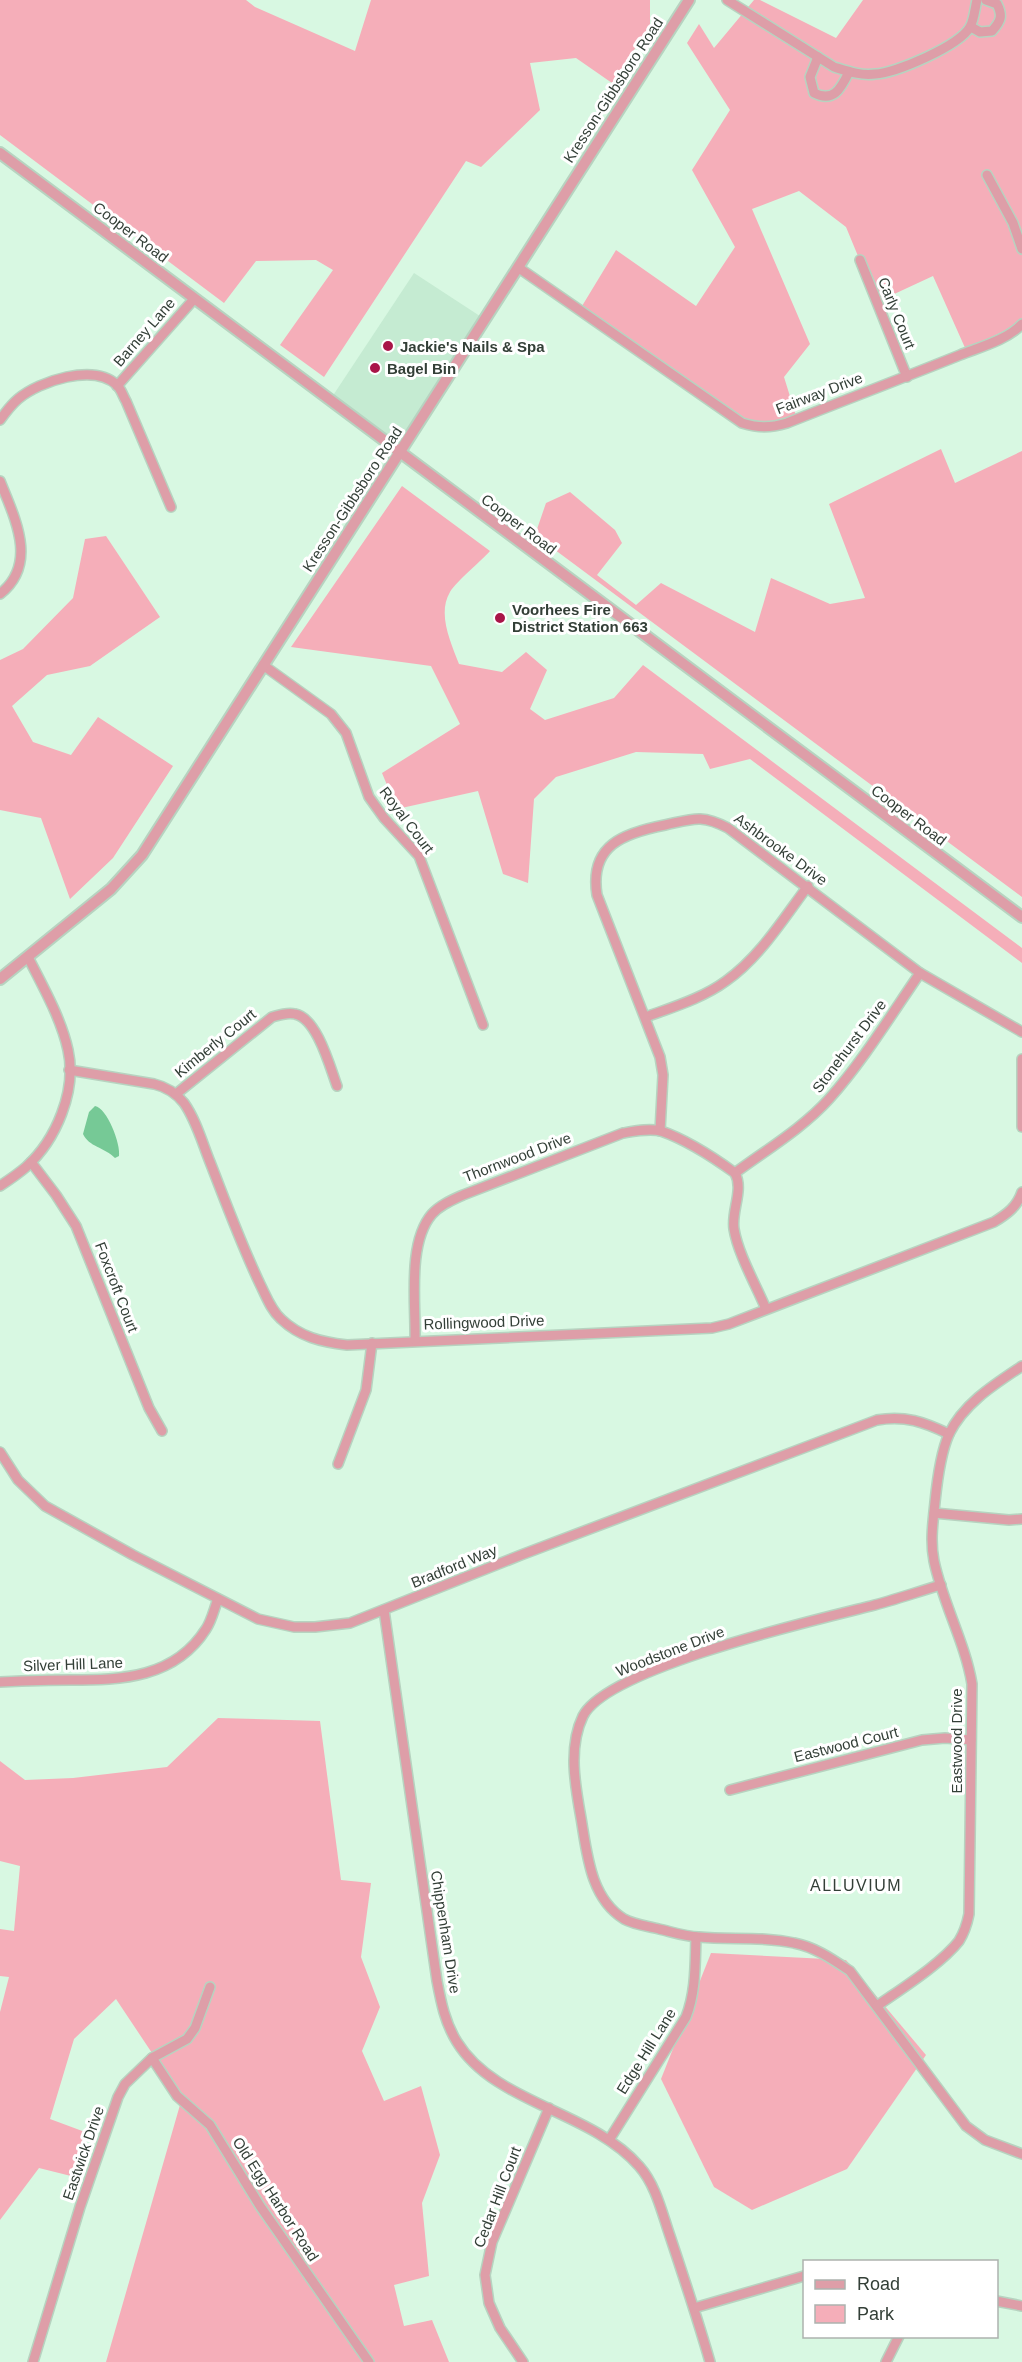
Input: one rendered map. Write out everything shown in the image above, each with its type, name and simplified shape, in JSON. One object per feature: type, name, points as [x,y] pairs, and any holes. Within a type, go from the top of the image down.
[{"type":"street","name":"Kresson-Gibbsboro Road","points":[[0,980],[111,889],[142,855],[689,0]]},
{"type":"street","points":[[727,0],[834,67],[849,72],[875,74],[903,68],[942,50],[971,27],[977,0]]},
{"type":"street","points":[[971,27],[980,32],[992,31],[1000,22],[1001,14],[997,4],[986,0]]},
{"type":"street","points":[[818,57],[810,77],[814,93],[822,97],[839,92],[849,72]]},
{"type":"street","name":"Cooper Road","points":[[0,153],[1022,917]]},
{"type":"street","points":[[987,175],[1008,213],[1022,249]]},
{"type":"street","name":"Carly Court","points":[[860,260],[907,377]]},
{"type":"street","name":"Fairway Drive","points":[[519,268],[742,423],[758,428],[787,423],[907,377],[999,339],[1022,324]]},
{"type":"street","name":"Barney Lane","points":[[117,386],[194,298]]},
{"type":"street","points":[[0,420],[19,398],[42,384],[84,374],[103,376],[117,386],[126,401],[171,507]]},
{"type":"street","points":[[0,481],[19,529],[22,544],[22,556],[14,578],[0,594]]},
{"type":"street","name":"Royal Court","points":[[263,665],[331,714],[346,733],[369,797],[384,819],[419,856],[483,1025]]},
{"type":"street","name":"Ashbrooke Drive","points":[[660,1131],[663,1075],[660,1057],[597,895],[595,872],[599,861],[616,841],[636,830],[702,818],[728,828],[808,886],[920,973],[1022,1032]]},
{"type":"street","points":[[646,1017],[710,991],[738,972],[758,951],[808,886]]},
{"type":"street","points":[[0,1186],[31,1162],[51,1136],[62,1114],[69,1070],[68,1051],[58,1020],[28,957]]},
{"type":"street","name":"Stonehurst Drive","points":[[735,1173],[802,1124],[828,1101],[852,1071],[920,973]]},
{"type":"street","name":"Kimberly Court","points":[[176,1094],[272,1017],[284,1013],[303,1017],[310,1025],[317,1035],[337,1086]]},
{"type":"street","points":[[1022,1059],[1022,1127]]},
{"type":"street","points":[[69,1070],[154,1084],[167,1087],[176,1094]]},
{"type":"street","name":"Rollingwood Drive","points":[[176,1094],[192,1116],[249,1261],[278,1317],[304,1336],[322,1342],[347,1345],[415,1340],[712,1328],[994,1222],[1016,1205],[1022,1192]]},
{"type":"street","name":"Thornwood Drive","points":[[415,1340],[417,1245],[425,1222],[433,1213],[463,1195],[623,1133],[641,1130],[660,1131],[709,1154],[735,1173]]},
{"type":"street","name":"Foxcroft Court","points":[[31,1162],[76,1226],[149,1408],[162,1431]]},
{"type":"street","points":[[735,1173],[738,1188],[734,1227],[766,1309]]},
{"type":"street","points":[[338,1464],[366,1390],[372,1343]]},
{"type":"street","name":"Eastwood Drive","points":[[877,2006],[958,1942],[965,1930],[969,1914],[973,1697],[969,1667],[934,1560],[932,1527],[940,1472],[949,1434],[969,1406],[1022,1366]]},
{"type":"street","name":"Bradford Way","points":[[0,1452],[18,1480],[45,1506],[133,1555],[258,1619],[294,1627],[315,1628],[350,1623],[521,1555],[877,1420],[907,1418],[923,1422],[949,1434]]},
{"type":"street","points":[[934,1513],[1009,1521],[1022,1519]]},
{"type":"street","name":"Woodstone Drive","points":[[941,1585],[711,1649],[612,1689],[591,1705],[584,1715],[575,1741],[577,1796],[589,1868],[606,1901],[625,1919],[696,1937],[779,1940],[810,1947],[850,1971],[966,2126],[985,2140],[1022,2154]]},
{"type":"street","name":"Silver Hill Lane","points":[[0,1682],[115,1680],[152,1673],[184,1654],[196,1643],[208,1626],[218,1599]]},
{"type":"street","name":"Chippenham Drive","points":[[384,1610],[442,2009],[456,2040],[477,2066],[499,2083],[609,2139],[647,2176],[656,2194],[710,2362]]},
{"type":"street","name":"Eastwood Court","points":[[730,1790],[922,1740],[945,1738],[971,1740]]},
{"type":"street","name":"Edge Hill Lane","points":[[609,2139],[688,2012],[695,1978],[696,1937]]},
{"type":"street","name":"Eastwick Drive","points":[[33,2362],[77,2218],[118,2097],[133,2074],[152,2058],[187,2039],[195,2028],[210,1987]]},
{"type":"street","name":"Old Egg Harbor Road","points":[[152,2058],[177,2096],[210,2125],[260,2206],[369,2362]]},
{"type":"street","name":"Cedar Hill Court","points":[[523,2362],[500,2328],[489,2303],[485,2275],[492,2242],[549,2108]]},
{"type":"street","points":[[694,2308],[803,2276]]},
{"type":"street","points":[[998,2301],[1022,2306]]},
{"type":"street","points":[[885,2362],[898,2338]]},
{"type":"shaded area","points":[[414,273],[486,320],[400,453],[330,400]]},
{"type":"shaded area","points":[[95,1106],[104,1113],[115,1135],[119,1156],[115,1158],[89,1142],[83,1134],[89,1112]]},
{"type":"green space","points":[[0,0],[246,0],[255,7],[355,51],[371,0],[650,0],[650,26],[612,83],[576,58],[530,63],[540,110],[481,167],[466,161],[324,377],[280,345],[333,270],[316,260],[256,261],[224,303],[0,135]]},
{"type":"green space","points":[[754,0],[760,0],[836,38],[863,0],[1022,0],[1022,322],[966,350],[933,276],[877,302],[846,227],[799,191],[752,209],[810,344],[784,377],[797,419],[741,423],[579,311],[616,250],[696,306],[735,247],[692,170],[730,110],[687,43],[699,24],[714,48]]},
{"type":"green space","points":[[941,449],[955,483],[1022,451],[1022,897],[535,535],[546,503],[570,492],[615,530],[622,543],[597,575],[636,605],[661,583],[755,632],[771,578],[830,604],[865,598],[829,504]]},
{"type":"green space","points":[[402,486],[490,551],[453,588],[446,601],[445,619],[459,664],[502,672],[526,652],[547,670],[530,709],[545,720],[614,698],[643,665],[1022,948],[1022,963],[750,759],[710,769],[703,754],[636,752],[556,777],[534,799],[528,883],[503,874],[478,791],[397,809],[382,773],[460,724],[431,666],[291,647]]},
{"type":"green space","points":[[106,536],[160,617],[90,666],[47,675],[12,706],[33,742],[71,755],[98,717],[173,766],[113,858],[70,899],[41,818],[0,810],[0,660],[23,649],[73,598],[85,539]]},
{"type":"green space","points":[[218,1718],[320,1721],[341,1880],[371,1883],[361,1957],[380,2007],[362,2051],[384,2101],[421,2086],[440,2155],[422,2203],[429,2276],[394,2285],[404,2326],[432,2320],[449,2362],[106,2362],[182,2098],[116,1999],[74,2039],[50,2119],[85,2132],[71,2176],[39,2168],[0,2220],[0,2012],[9,1977],[0,1976],[0,1929],[14,1931],[20,1866],[0,1861],[0,1761],[25,1780],[73,1778],[167,1767]]},
{"type":"green space","points":[[711,1953],[846,1960],[926,2055],[847,2169],[752,2210],[714,2187],[661,2079]]},
{"type":"place","name":"Jackie's Nails & Spa","points":[[388,346]]},
{"type":"place","name":"Bagel Bin","points":[[375,368]]},
{"type":"place","name":"Voorhees Fire District Station 663","points":[[500,618]]},
{"type":"district","name":"ALLUVIUM","points":[[856,1885]]}]
